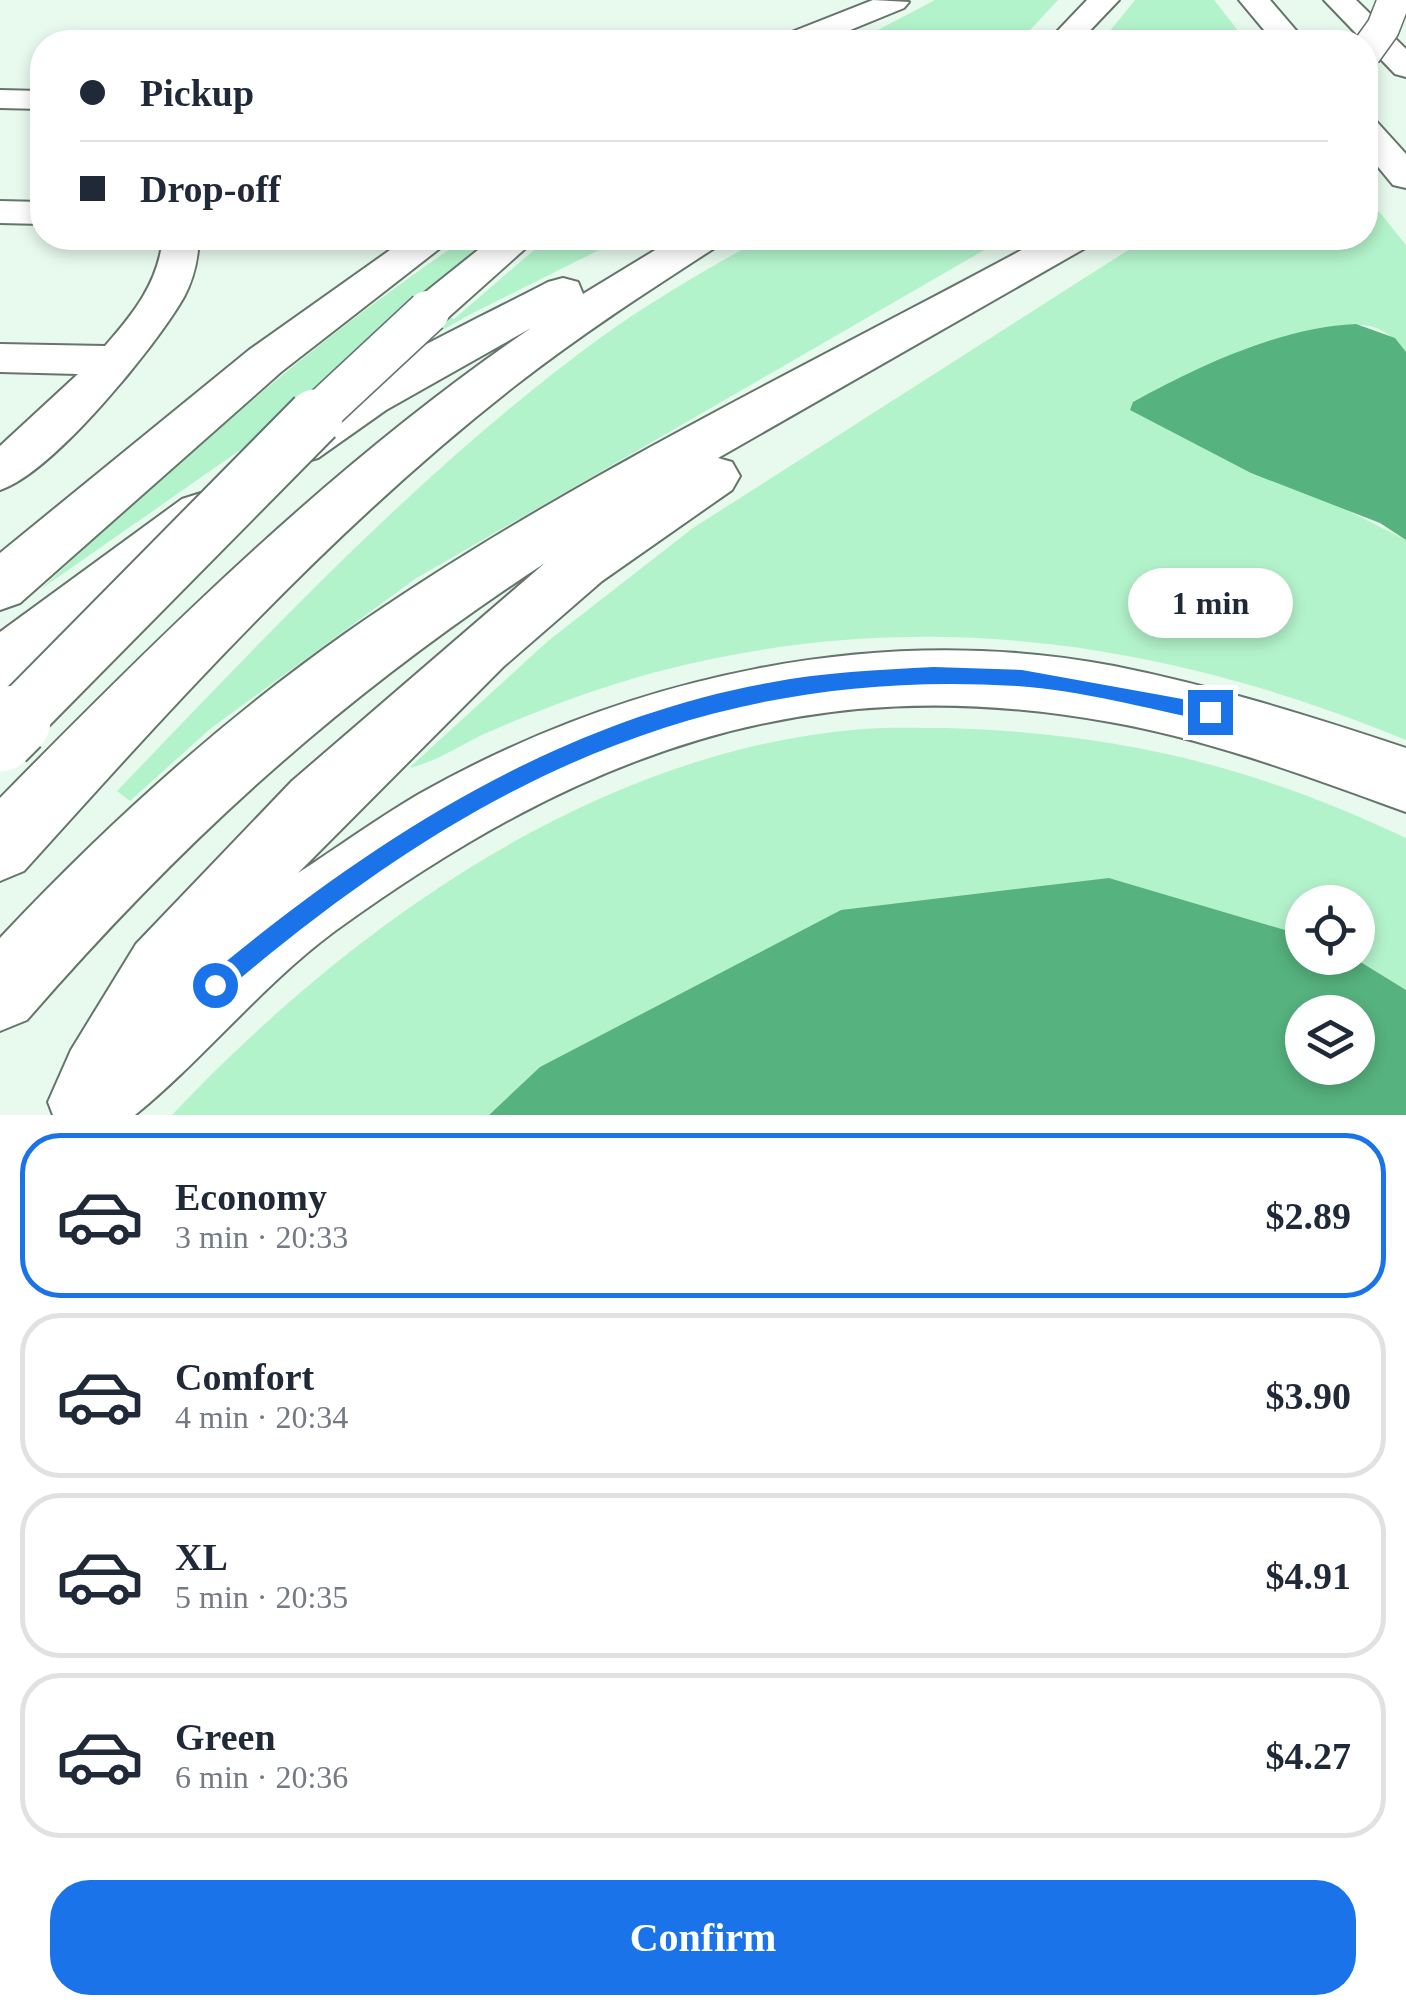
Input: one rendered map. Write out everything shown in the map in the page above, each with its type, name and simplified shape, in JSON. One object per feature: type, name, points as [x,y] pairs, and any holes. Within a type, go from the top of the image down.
[{"type":"highway","points":[[1074,30],[1104,0]]},
{"type":"highway","points":[[1254,0],[1280,30]]},
{"type":"highway","points":[[1311,0],[1341,30]]},
{"type":"highway","points":[[1339,0],[1369,30]]},
{"type":"highway","points":[[1378,36],[1394,0]]},
{"type":"highway","points":[[825,30],[896,1]]},
{"type":"highway","points":[[846,30],[896,1]]},
{"type":"highway","points":[[1378,39],[1406,67]]},
{"type":"highway","points":[[1378,68],[1406,97]]},
{"type":"highway","points":[[1378,144],[1406,177]]},
{"type":"highway","points":[[0,586],[265,360],[416,250]]},
{"type":"highway","points":[[0,736],[316,416],[428,312],[503,250]]},
{"type":"highway","points":[[0,666],[141,555],[368,398],[650,250]]},
{"type":"highway","points":[[0,847],[123,716],[366,482],[472,394],[566,324],[683,250]]},
{"type":"highway","points":[[0,993],[117,870],[215,777],[368,652],[561,526],[832,369],[1051,250]]},
{"type":"highway","points":[[83,1108],[124,1029],[162,970],[314,804],[482,649],[582,565],[851,386],[974,294]]},
{"type":"highway","points":[[83,1108],[140,1063],[215,985],[307,908],[408,839],[508,781],[596,740],[766,691],[845,680],[934,675],[1022,678],[1210,712],[1308,742],[1406,780]]},
{"type":"lane","points":[[0,99],[30,100]]},
{"type":"lane","points":[[0,212],[30,213]]},
{"type":"lane","points":[[0,472],[118,361],[168,288],[183,257],[182,250]]},
{"type":"lane","points":[[0,358],[118,361]]},
{"type":"shaded area","points":[[935,0],[1058,0],[1029,30],[878,30]]},
{"type":"shaded area","points":[[1135,0],[1214,0],[1238,30],[1111,30]]},
{"type":"shaded area","points":[[1378,210],[1406,245],[1406,352],[1390,336],[1369,326],[1315,329],[1215,362],[1133,402],[1406,540],[1406,740],[1314,705],[1222,677],[1129,656],[1036,643],[943,637],[848,640],[753,651],[656,672],[552,706],[409,768],[548,641],[693,528],[1128,250],[1378,250]]},
{"type":"shaded area","points":[[449,250],[483,250],[412,307],[454,319],[534,250],[599,250],[471,314],[279,423],[41,589],[246,405]]},
{"type":"shaded area","points":[[741,250],[984,250],[415,579],[210,729],[130,801],[117,791],[409,497],[534,389],[620,324]]},
{"type":"shaded area","points":[[1356,324],[1395,338],[1406,352],[1406,540],[1380,523],[1251,473],[1130,410],[1133,402],[1241,351],[1299,332]]},
{"type":"shaded area","points":[[894,728],[1068,737],[1182,758],[1293,791],[1406,838],[1406,990],[1375,971],[1375,885],[1285,885],[1285,930],[1109,878],[540,1067],[489,1115],[172,1115],[242,1045],[318,978],[398,916],[484,859],[573,811],[666,772],[763,744]]},
{"type":"shaded area","points":[[1109,878],[1285,930],[1285,975],[1375,975],[1375,971],[1406,990],[1406,1115],[489,1115],[540,1067],[841,910]]},
{"type":"route","points":[[215,985],[307,908],[408,839],[508,781],[596,740],[680,712],[766,691],[845,680],[934,675],[1022,678],[1210,712]]}]
